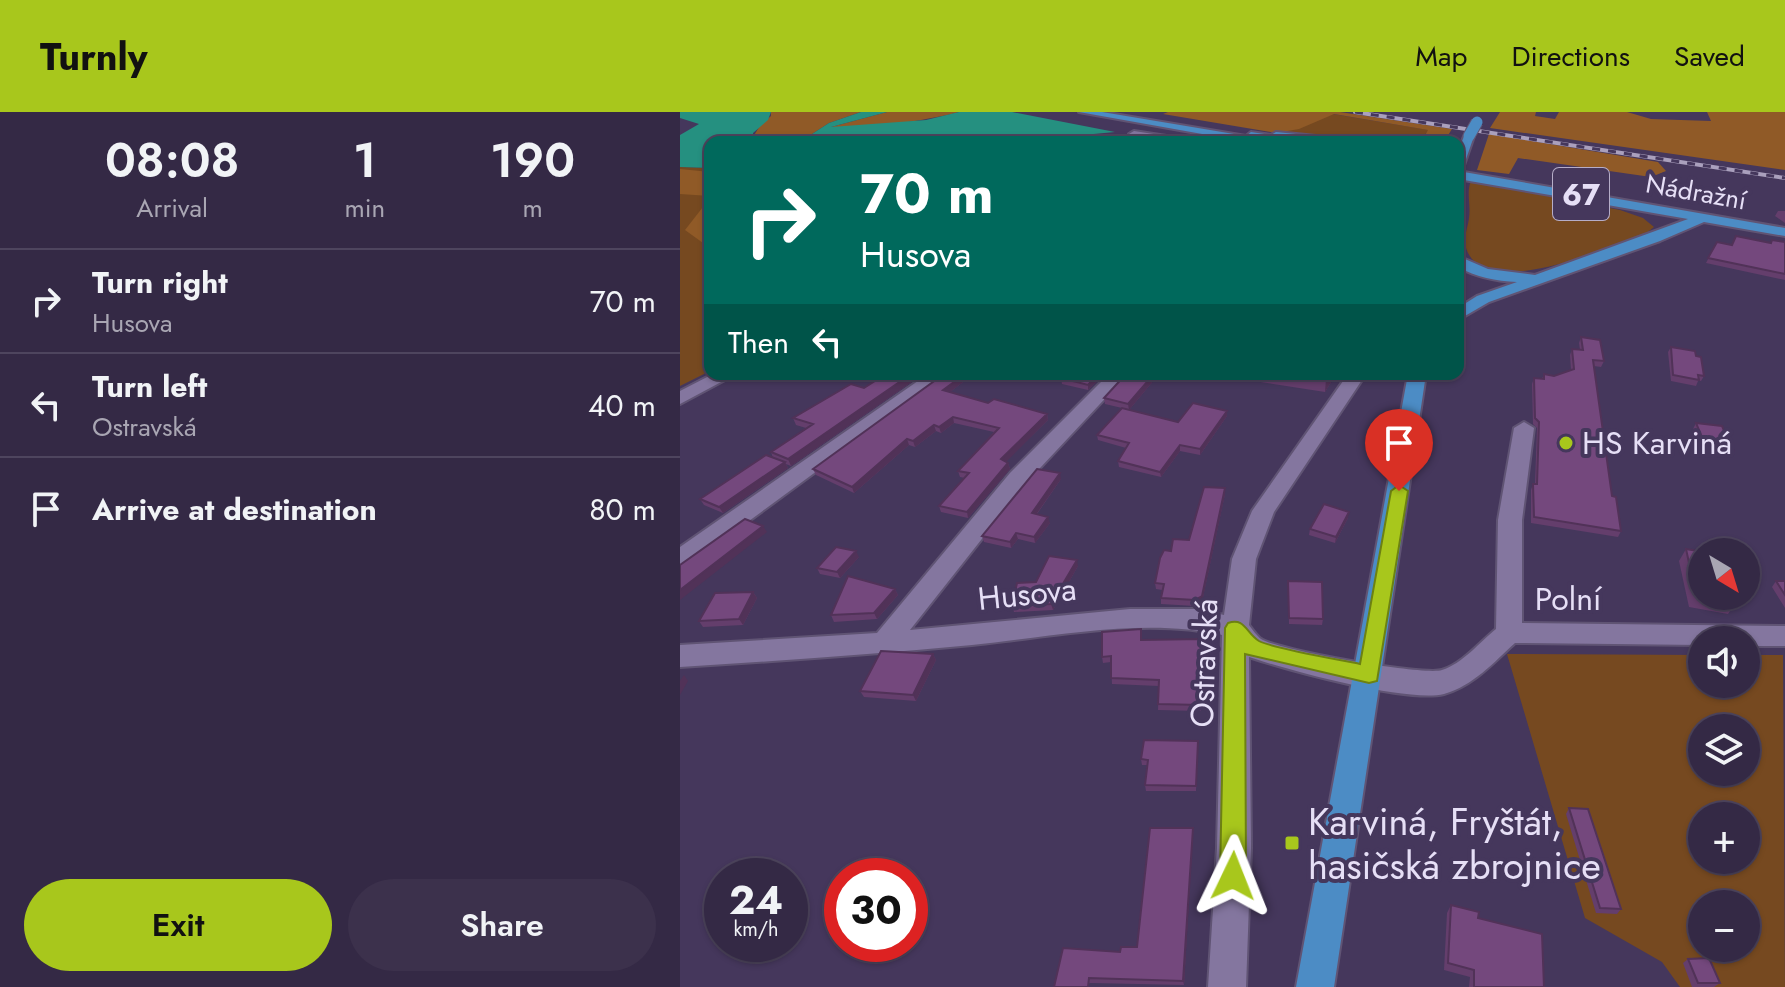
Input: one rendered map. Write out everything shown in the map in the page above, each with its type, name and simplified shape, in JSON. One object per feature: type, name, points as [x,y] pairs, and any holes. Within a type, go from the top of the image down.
[{"type":"main road","points":[[1116,112],[1258,136]]},
{"type":"main road","points":[[1090,113],[1188,136]]},
{"type":"main road","points":[[1090,113],[1230,136]]},
{"type":"main road","points":[[1464,148],[1480,117]]},
{"type":"main road","points":[[1207,127],[1290,136]]},
{"type":"main road","points":[[1464,138],[1469,136]]},
{"type":"main road","name":"Nádražní","points":[[1464,174],[1780,231]]},
{"type":"main road","name":"67","points":[[1464,174],[1704,217]]},
{"type":"main road","points":[[1566,194],[1649,216],[1662,226],[1662,236]]},
{"type":"main road","name":"67","points":[[1662,236],[1704,217]]},
{"type":"main road","name":"67","points":[[1547,275],[1662,236],[1700,227],[1780,231]]},
{"type":"main road","points":[[1464,264],[1492,275],[1547,275]]},
{"type":"main road","points":[[1464,311],[1477,301],[1547,275]]},
{"type":"main road","points":[[1315,987],[1416,380]]},
{"type":"street","points":[[1134,134],[1147,136]]},
{"type":"street","points":[[680,398],[715,380]]},
{"type":"street","points":[[680,559],[932,380]]},
{"type":"street","points":[[884,643],[1018,478],[1113,380]]},
{"type":"street","name":"Ostravská","points":[[1227,987],[1234,848],[1235,628],[1244,559],[1263,511],[1353,380]]},
{"type":"street","points":[[1509,633],[1510,520],[1524,428]]},
{"type":"street","name":"Husova","points":[[680,656],[884,643],[1130,619],[1197,619],[1235,628],[1253,648],[1369,675]]},
{"type":"street","name":"Polní","points":[[1369,675],[1441,683],[1461,674],[1509,633],[1785,636]]},
{"type":"shaded area","points":[[680,112],[771,112],[753,136],[704,136],[704,168],[680,167],[680,135],[699,124],[680,118]]},
{"type":"shaded area","points":[[771,112],[861,112],[829,123],[812,134],[754,136]]},
{"type":"shaded area","points":[[861,112],[887,112],[831,127],[926,120],[959,112],[1012,112],[1115,132],[1072,136],[784,136],[812,134],[829,123]]},
{"type":"shaded area","points":[[887,112],[959,112],[875,126],[831,127]]},
{"type":"shaded area","points":[[1340,112],[1452,129],[1448,136],[1425,136],[1428,130],[1334,114],[1299,129],[1276,133],[1163,114]]},
{"type":"shaded area","points":[[1500,112],[1536,112],[1535,116],[1555,119],[1559,112],[1627,112],[1651,119],[1711,121],[1707,112],[1785,112],[1785,170],[1490,128]]},
{"type":"shaded area","points":[[1333,114],[1429,130],[1424,136],[1279,134]]},
{"type":"shaded area","points":[[1489,134],[1658,162],[1666,171],[1651,177],[1518,158],[1509,174],[1477,170]]},
{"type":"shaded area","points":[[680,167],[704,168],[704,374],[680,386]]},
{"type":"shaded area","points":[[680,169],[704,171],[704,196],[680,194]]},
{"type":"shaded area","points":[[1471,181],[1620,210],[1643,218],[1654,227],[1644,235],[1549,267],[1496,271],[1477,264],[1466,248]]},
{"type":"shaded area","points":[[704,206],[704,244],[685,230]]},
{"type":"shaded area","points":[[1507,654],[1688,655],[1688,698],[1760,698],[1760,655],[1783,655],[1785,987],[1680,987],[1662,962],[1585,918]]},
{"type":"building","points":[[1736,236],[1771,243],[1772,240],[1785,242],[1785,274],[1708,258],[1717,242],[1732,245]]},
{"type":"building","points":[[1581,337],[1600,340],[1604,361],[1593,360],[1612,496],[1616,497],[1621,531],[1534,517],[1533,484],[1537,484],[1539,422],[1535,418],[1534,378],[1544,379],[1544,374],[1554,376],[1574,369],[1572,349],[1583,350]]},
{"type":"building","points":[[1671,347],[1695,351],[1696,356],[1701,357],[1704,376],[1698,375],[1699,380],[1673,375]]},
{"type":"building","points":[[877,380],[902,380],[788,459],[771,452],[813,424],[793,418],[851,384],[864,388]]},
{"type":"building","points":[[936,380],[957,380],[943,390],[988,403],[994,399],[1047,414],[1001,459],[1008,463],[967,512],[939,506],[969,473],[958,471],[999,428],[953,417],[939,427],[934,425],[913,441],[907,439],[852,487],[813,469]]},
{"type":"building","points":[[1069,380],[1093,380],[1088,385]]},
{"type":"building","points":[[1120,380],[1149,380],[1128,404],[1104,398]]},
{"type":"building","points":[[1193,403],[1227,411],[1200,449],[1180,445],[1160,472],[1118,461],[1129,443],[1097,435],[1122,408],[1178,422]]},
{"type":"building","points":[[1696,423],[1722,426],[1733,450],[1706,447]]},
{"type":"building","points":[[766,455],[785,462],[719,507],[700,499]]},
{"type":"building","points":[[1037,469],[1060,473],[1032,513],[1048,517],[1034,537],[1016,533],[1010,542],[982,536]]},
{"type":"building","points":[[1204,487],[1225,488],[1202,596],[1195,600],[1161,598],[1164,584],[1155,583],[1160,558],[1164,550],[1171,551],[1173,539],[1189,540]]},
{"type":"building","points":[[1324,504],[1349,512],[1336,537],[1310,529]]},
{"type":"building","points":[[745,519],[763,526],[680,590],[680,565]]},
{"type":"building","points":[[836,547],[856,551],[837,572],[817,568]]},
{"type":"building","points":[[1049,556],[1077,560],[1051,604],[1012,606],[1017,583],[1036,582]]},
{"type":"building","points":[[848,576],[895,589],[874,613],[831,615]]},
{"type":"building","points":[[1288,581],[1322,582],[1323,619],[1289,618]]},
{"type":"building","points":[[1776,581],[1785,581],[1785,595]]},
{"type":"building","points":[[753,592],[739,619],[699,621],[715,593]]},
{"type":"building","points":[[1141,629],[1141,640],[1202,639],[1200,705],[1158,704],[1159,680],[1111,678],[1111,656],[1102,657],[1102,632]]},
{"type":"building","points":[[881,651],[933,654],[913,695],[860,691]]},
{"type":"building","points":[[1144,740],[1198,741],[1196,786],[1145,785],[1148,760],[1141,759]]},
{"type":"building","points":[[1569,808],[1588,809],[1621,909],[1600,908]]},
{"type":"building","points":[[1150,828],[1193,828],[1183,981],[1089,978],[1088,987],[1054,987],[1063,948],[1120,952],[1121,947],[1137,947]]},
{"type":"building","points":[[1451,905],[1479,912],[1478,918],[1542,934],[1544,987],[1474,987],[1474,970],[1448,963]]},
{"type":"building","points":[[1689,962],[1711,962],[1720,983],[1698,983]]},
{"type":"railway","points":[[1355,112],[1785,178]]},
{"type":"place","name":"HS Karviná","points":[[1566,443]]},
{"type":"place","name":"Karviná, Fryštát, hasičská zbrojnice","points":[[1292,843]]},
{"type":"route","points":[[1233,876],[1235,628],[1253,648],[1369,675],[1399,491]]}]
